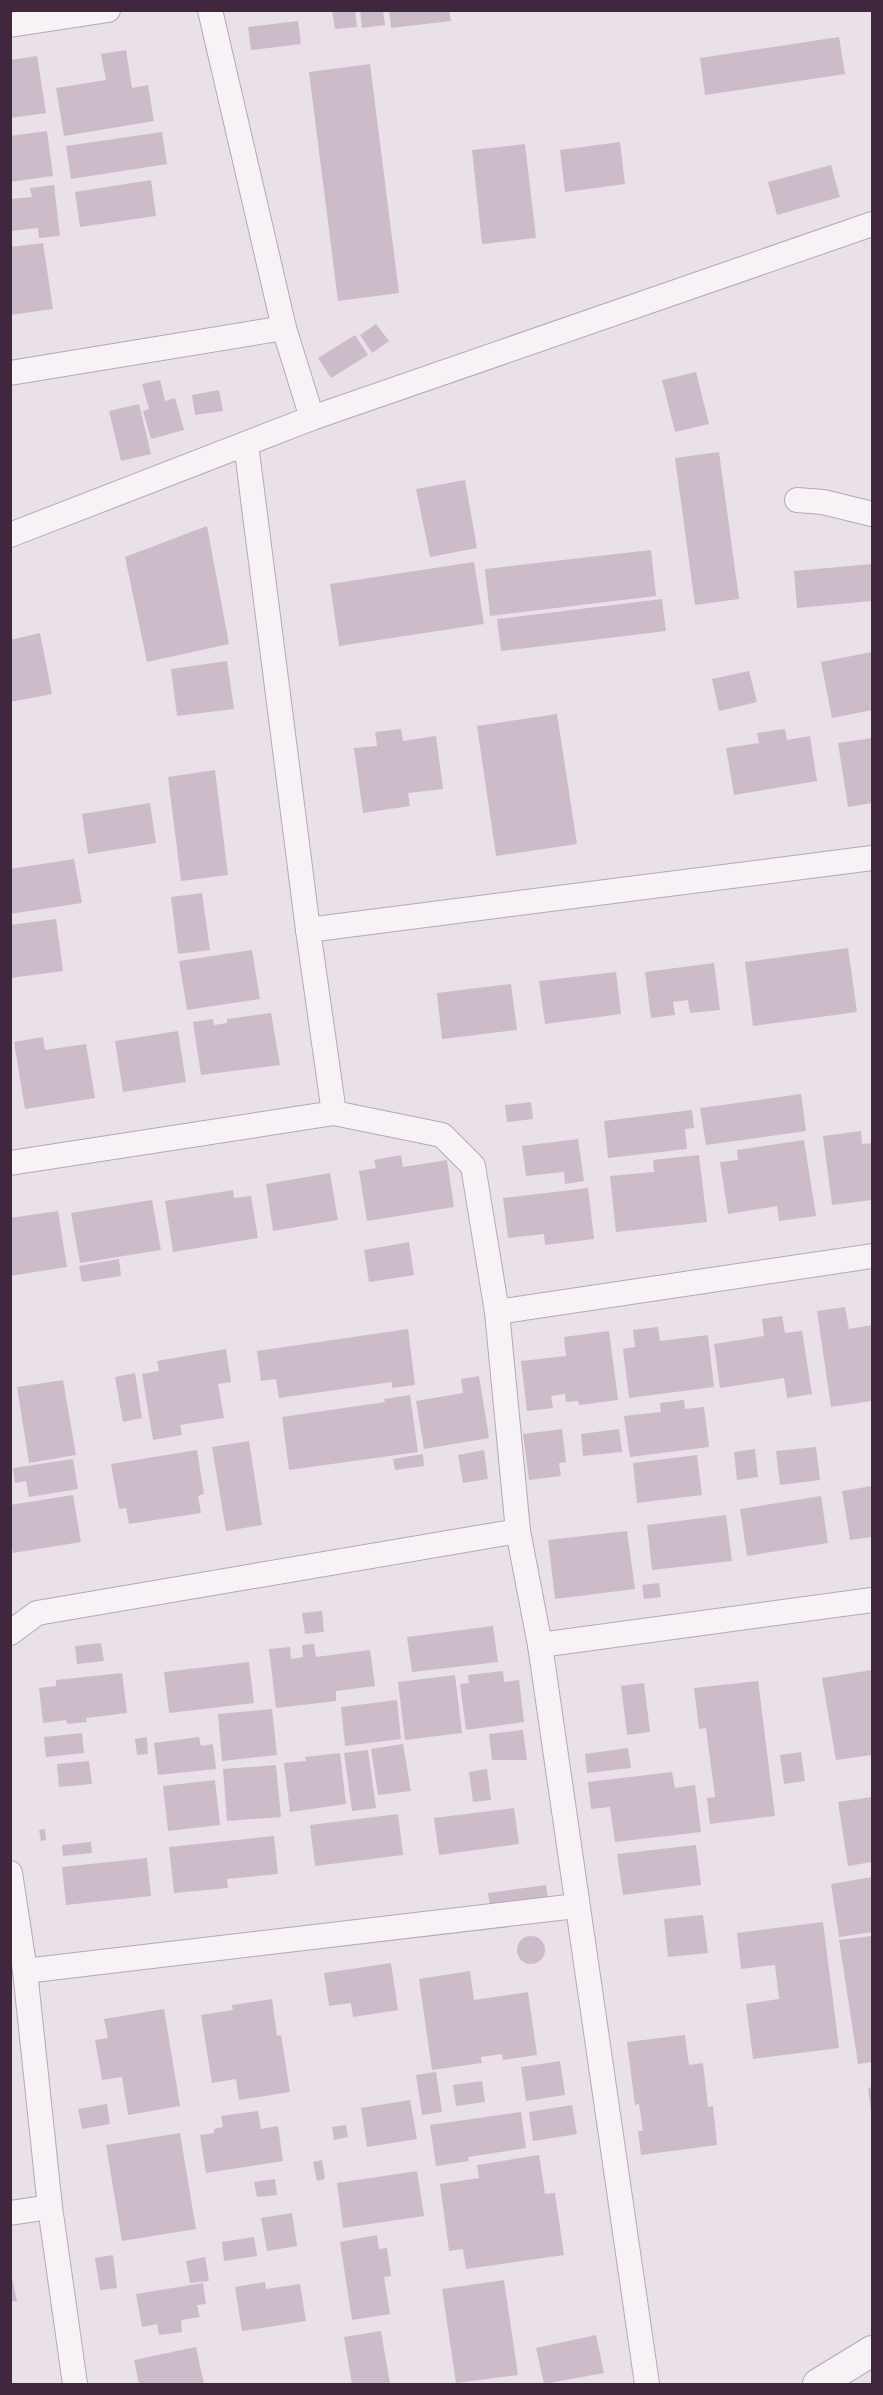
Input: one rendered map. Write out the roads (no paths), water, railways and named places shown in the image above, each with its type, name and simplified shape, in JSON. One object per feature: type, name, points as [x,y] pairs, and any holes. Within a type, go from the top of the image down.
[{"type":"street","points":[[10,25],[108,10]]},
{"type":"street","points":[[210,10],[284,328],[312,418]]},
{"type":"street","points":[[10,535],[312,418],[873,224]]},
{"type":"street","points":[[10,373],[284,328]]},
{"type":"street","points":[[246,444],[308,930],[334,1113]]},
{"type":"street","points":[[797,500],[823,502],[873,514]]},
{"type":"street","points":[[308,930],[873,858]]},
{"type":"street","points":[[10,1163],[334,1113],[442,1135],[473,1166],[497,1312],[518,1531],[540,1645],[647,2385]]},
{"type":"street","points":[[497,1312],[873,1256]]},
{"type":"street","points":[[10,1633],[37,1613],[518,1531]]},
{"type":"street","points":[[540,1645],[873,1599]]},
{"type":"street","points":[[10,1873],[25,1971],[50,2207],[75,2385]]},
{"type":"street","points":[[25,1971],[576,1906]]},
{"type":"street","points":[[10,2213],[50,2207]]},
{"type":"street","points":[[818,2385],[873,2351]]}]
